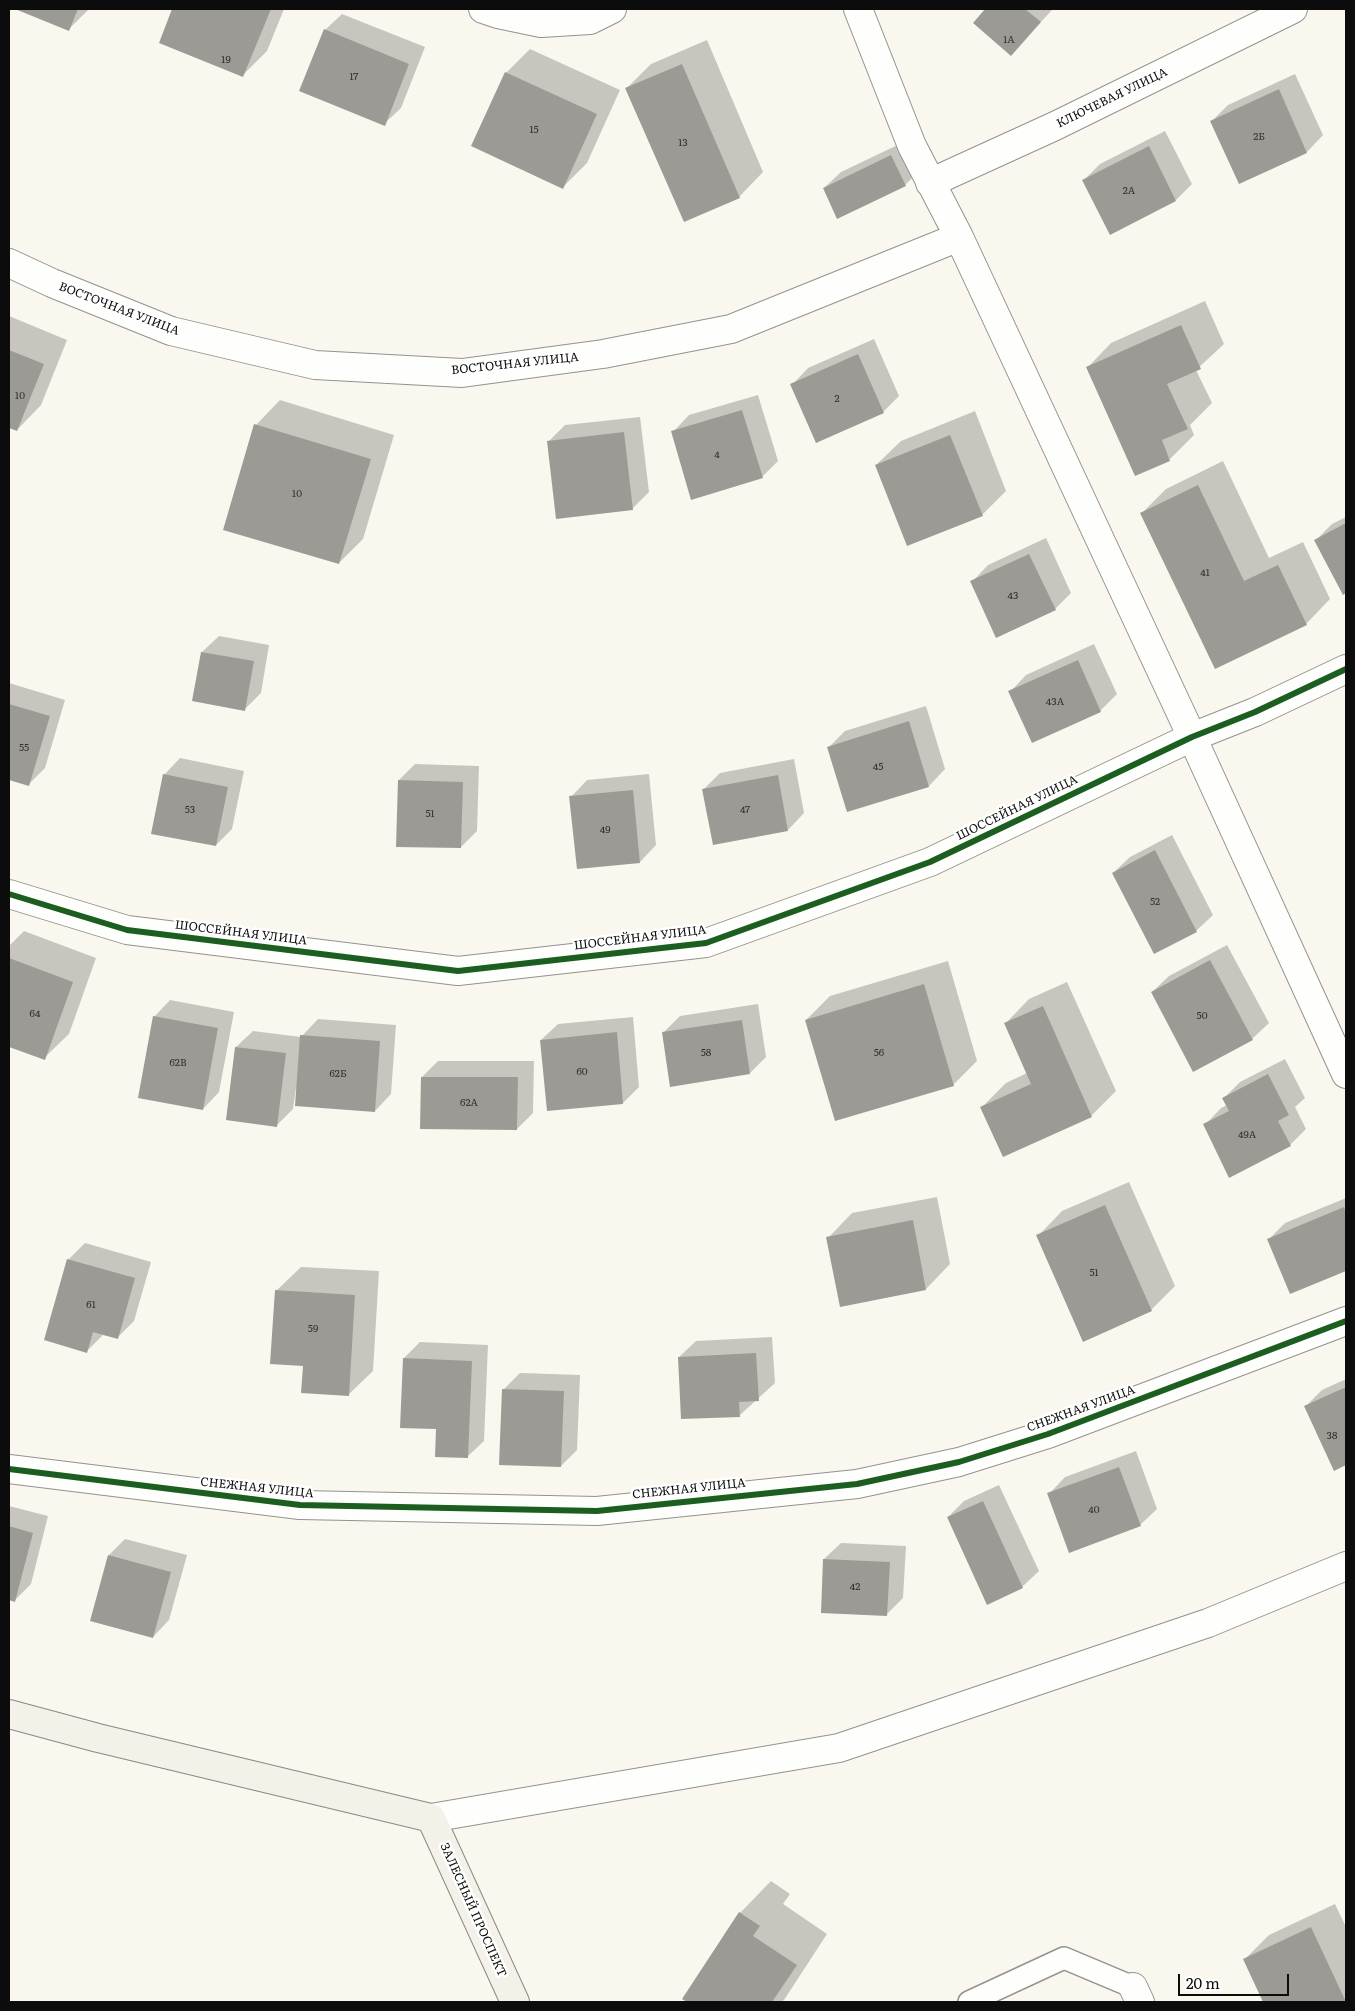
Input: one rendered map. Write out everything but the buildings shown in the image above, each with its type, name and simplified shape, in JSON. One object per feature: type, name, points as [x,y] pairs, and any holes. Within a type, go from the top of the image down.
[{"type":"main road","points":[[9,1714],[108,1740],[431,1818]]},
{"type":"main road","name":"ЗАЛЕСНЫЙ ПРОСПЕКТ","points":[[431,1818],[515,2002]]},
{"type":"street","points":[[483,9],[541,23],[590,20],[612,9]]},
{"type":"street","points":[[858,9],[912,146],[959,237],[1192,737],[1346,1074]]},
{"type":"street","name":"КЛЮЧЕВАЯ УЛИЦА","points":[[930,183],[1064,122],[1293,9]]},
{"type":"street","name":"ВОСТОЧНАЯ УЛИЦА","points":[[9,263],[52,284],[171,331],[315,365],[462,373],[603,354],[731,329],[959,237]]},
{"type":"street","name":"ШОССЕЙНАЯ УЛИЦА","points":[[9,894],[128,930],[458,971],[706,943],[930,862],[1192,737],[1255,712],[1346,669]]},
{"type":"street","name":"СНЕЖНАЯ УЛИЦА","points":[[9,1468],[300,1506],[597,1511],[857,1484],[959,1462],[1048,1434],[1346,1321]]},
{"type":"street","points":[[431,1818],[839,1748],[1208,1623],[1346,1566]]},
{"type":"lane","points":[[969,2002],[1064,1958],[1136,1994]]},
{"type":"cycle path","points":[[9,894],[127,930],[458,971],[706,943],[930,862],[1192,737],[1255,712],[1346,669]]},
{"type":"cycle path","points":[[9,1469],[300,1505],[597,1511],[857,1484],[959,1462],[1048,1434],[1346,1321]]}]
